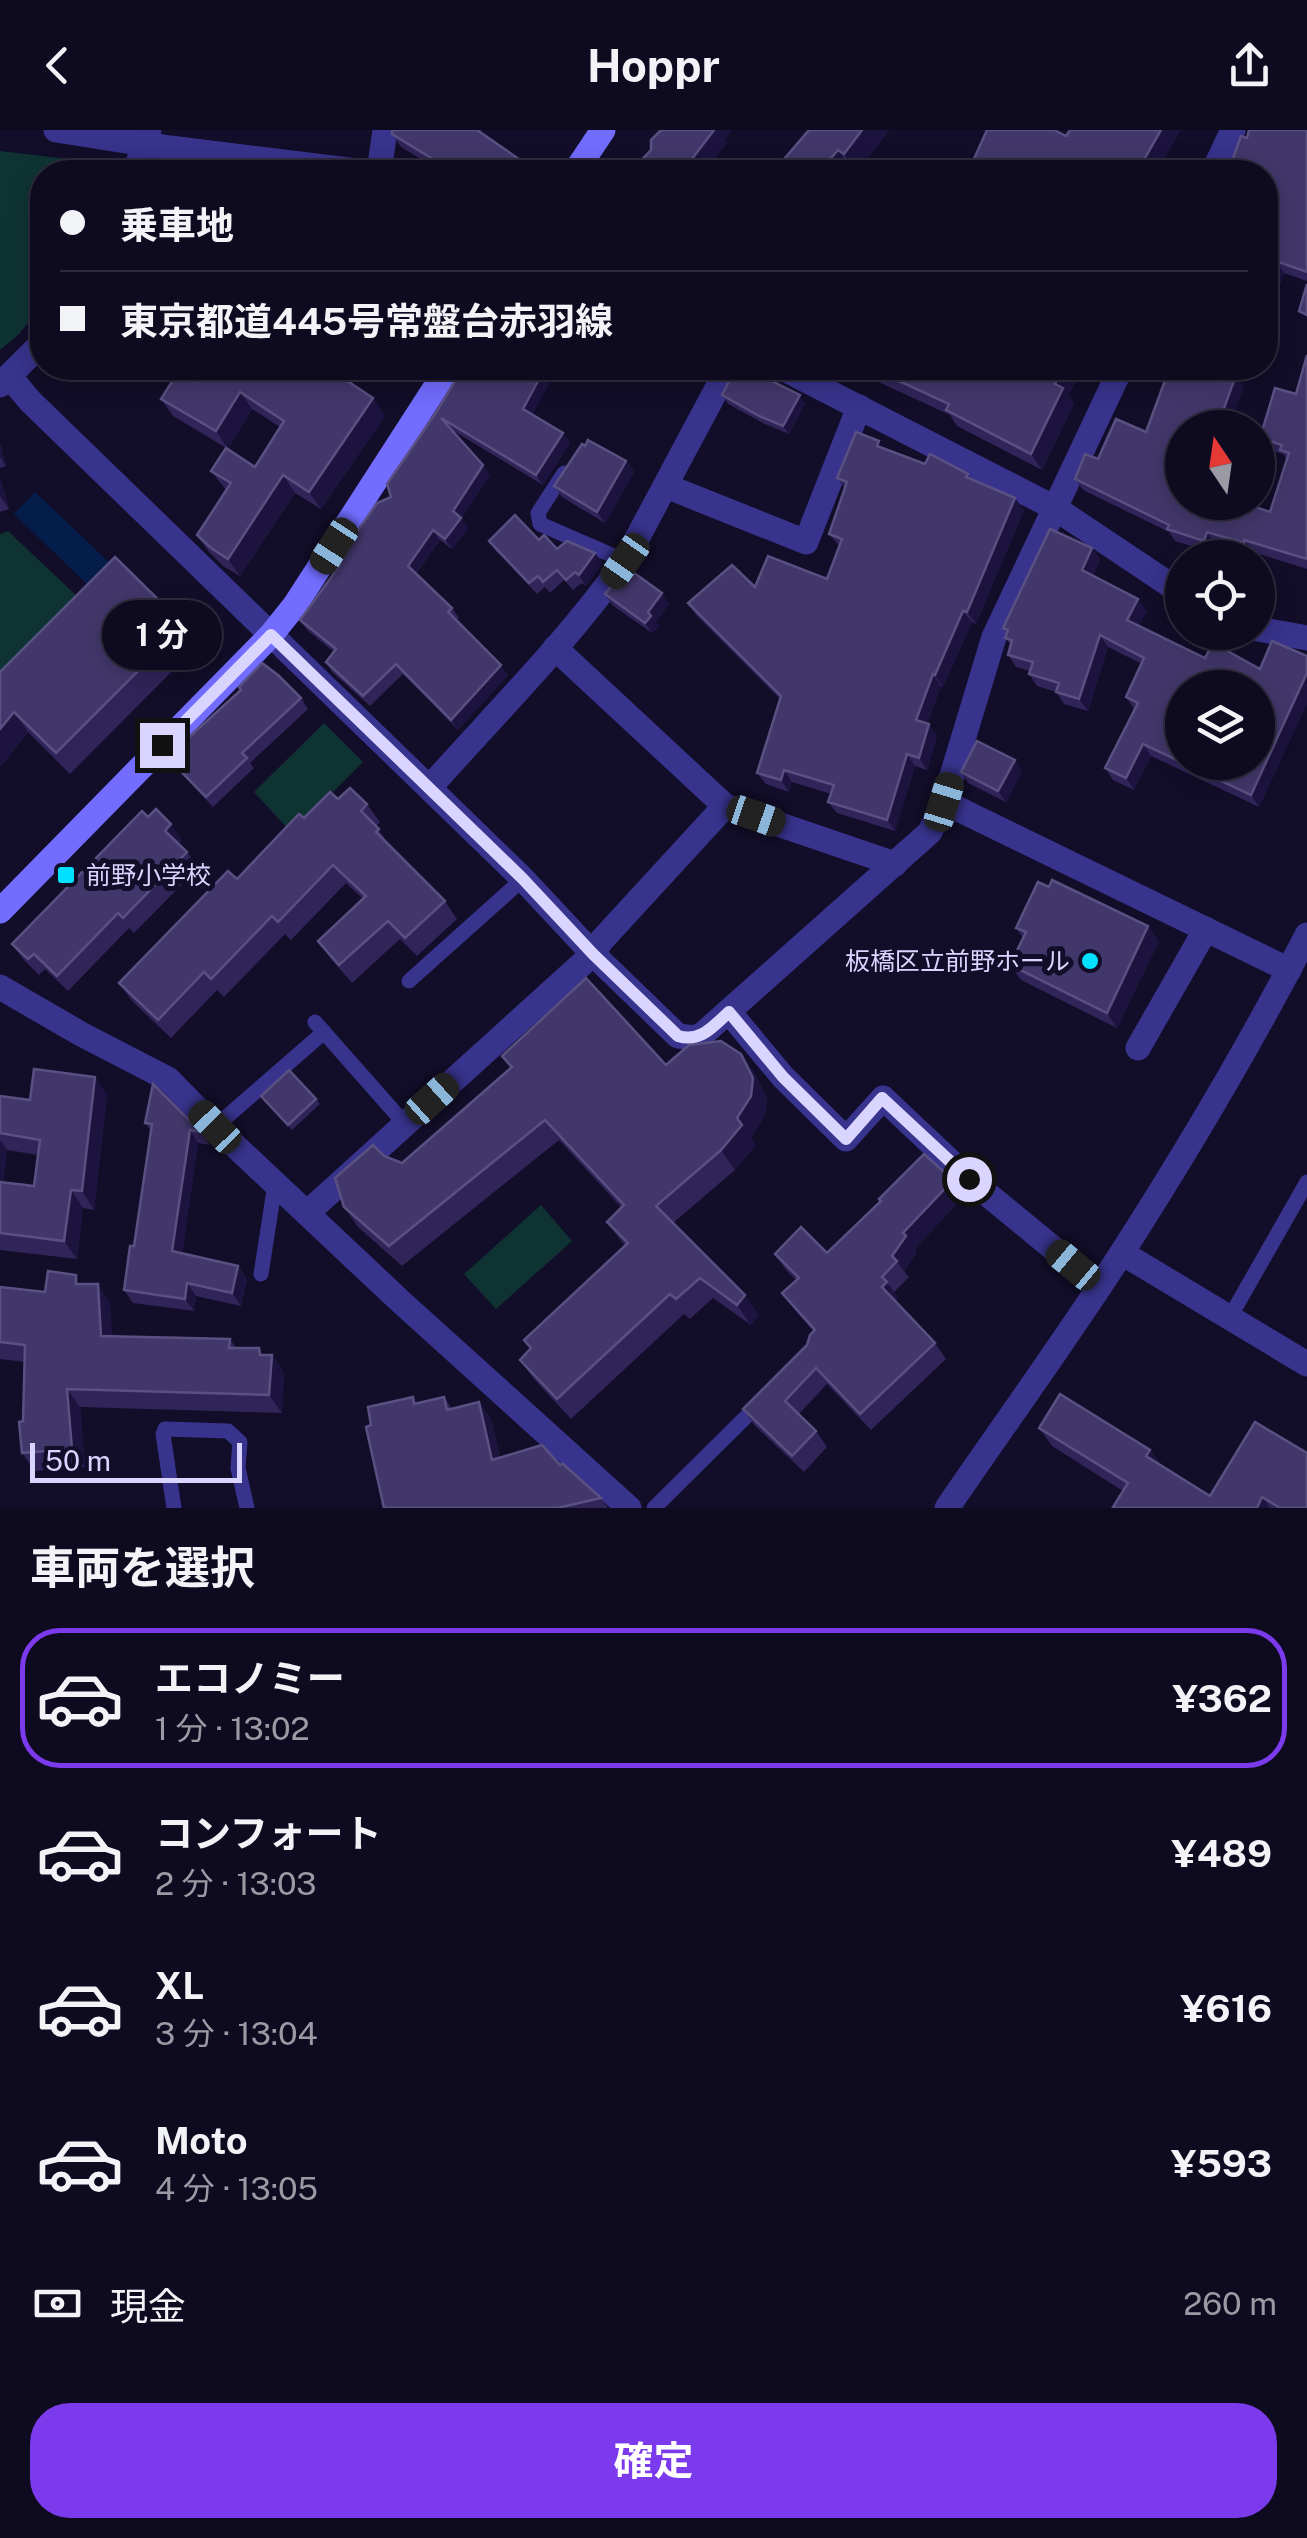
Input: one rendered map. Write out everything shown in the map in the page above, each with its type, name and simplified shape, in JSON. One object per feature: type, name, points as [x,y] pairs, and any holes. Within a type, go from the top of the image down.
[{"type":"main road","points":[[583,160],[603,130]]},
{"type":"main road","points":[[0,910],[296,605],[440,380]]},
{"type":"street","points":[[56,130],[147,137],[290,160]]},
{"type":"street","points":[[381,160],[385,130]]},
{"type":"street","points":[[1219,160],[1233,130]]},
{"type":"street","points":[[30,355],[5,381],[430,787],[678,1036],[695,1038],[930,832],[944,802],[994,637],[1115,380]]},
{"type":"street","points":[[430,787],[606,588],[625,561],[722,380]]},
{"type":"street","points":[[806,380],[1056,508],[1165,582]]},
{"type":"street","points":[[666,486],[806,542],[859,407]]},
{"type":"street","points":[[1275,632],[1307,638]]},
{"type":"street","points":[[555,648],[725,806],[895,864]]},
{"type":"street","points":[[944,802],[1289,970]]},
{"type":"street","points":[[307,1213],[593,954],[725,806]]},
{"type":"street","points":[[1138,1048],[1206,929]]},
{"type":"street","points":[[947,1508],[1122,1253],[1213,1106],[1307,935]]},
{"type":"street","points":[[0,987],[168,1079],[400,1301],[629,1508]]},
{"type":"street","points":[[729,1012],[783,1077],[846,1139],[882,1098],[969,1179],[1099,1286]]},
{"type":"street","points":[[1122,1253],[1307,1364]]},
{"type":"lane","points":[[573,459],[538,513],[540,524],[625,561]]},
{"type":"lane","points":[[409,982],[523,879]]},
{"type":"lane","points":[[215,1127],[319,1027],[405,1124]]},
{"type":"lane","points":[[1230,1318],[1307,1182]]},
{"type":"lane","points":[[261,1274],[275,1184]]},
{"type":"lane","points":[[654,1508],[768,1394]]},
{"type":"lane","points":[[174,1508],[164,1429],[228,1431],[240,1442],[238,1468],[247,1508]]},
{"type":"green space","points":[[0,151],[76,160],[30,160],[30,321],[0,350]]},
{"type":"green space","points":[[8,531],[81,600],[0,690],[0,534]]},
{"type":"green space","points":[[324,723],[363,762],[292,833],[254,792]]},
{"type":"green space","points":[[541,1205],[572,1241],[496,1309],[464,1274]]},
{"type":"water","points":[[35,492],[111,564],[89,586],[14,514]]},
{"type":"building","points":[[392,130],[477,130],[520,160],[434,160],[392,134]]},
{"type":"building","points":[[661,130],[714,130],[691,160],[641,160],[651,150],[651,140]]},
{"type":"building","points":[[809,130],[862,130],[844,154],[838,150],[829,160],[783,160]]},
{"type":"building","points":[[987,130],[1054,130],[1066,136],[1070,130],[1161,130],[1144,160],[974,160]]},
{"type":"building","points":[[1249,130],[1307,130],[1307,272],[1278,262],[1278,160],[1232,160],[1241,136],[1247,138]]},
{"type":"building","points":[[1307,284],[1307,315],[1299,311]]},
{"type":"building","points":[[1307,355],[1307,559],[1275,549],[1275,540],[1234,540],[1207,532],[1201,540],[1167,529],[1169,525],[1075,479],[1085,454],[1098,459],[1116,419],[1146,432],[1165,380],[1234,380],[1223,410],[1165,410],[1165,520],[1275,520],[1275,496],[1289,453],[1275,443],[1275,410],[1268,410],[1275,388],[1296,394]]},
{"type":"building","points":[[173,380],[346,380],[373,398],[309,492],[283,475],[228,559],[197,535],[231,483],[211,471],[226,448],[255,467],[284,421],[240,392],[216,431],[161,399]]},
{"type":"building","points":[[456,380],[539,380],[523,409],[563,433],[536,475],[441,418],[483,465],[453,511],[461,518],[445,539],[433,530],[408,566],[452,608],[448,612],[501,665],[451,720],[396,664],[363,696],[326,662],[336,649],[300,620],[340,565],[336,562],[377,503],[391,497],[387,484]]},
{"type":"building","points":[[730,380],[770,380],[800,395],[783,426],[722,395]]},
{"type":"building","points":[[897,380],[1057,380],[1055,384],[1063,388],[1031,454],[946,410],[949,404]]},
{"type":"building","points":[[856,432],[879,441],[877,446],[925,464],[930,454],[968,474],[966,477],[1015,498],[967,612],[963,611],[933,674],[916,720],[929,724],[919,758],[907,754],[887,820],[828,802],[834,785],[784,770],[781,780],[757,773],[781,696],[688,603],[732,565],[755,587],[768,556],[827,579],[842,539],[829,534],[847,482],[837,478]]},
{"type":"building","points":[[588,440],[626,461],[597,512],[554,486]]},
{"type":"building","points":[[515,515],[539,540],[544,535],[557,549],[567,541],[595,553],[579,575],[575,572],[566,580],[557,570],[543,582],[538,576],[529,583],[489,541]]},
{"type":"building","points":[[1050,529],[1092,548],[1082,570],[1138,599],[1127,620],[1165,639],[1165,650],[1189,650],[1205,658],[1209,650],[1226,650],[1260,669],[1268,650],[1275,650],[1275,642],[1307,656],[1307,673],[1275,743],[1275,670],[1165,670],[1165,754],[1143,744],[1126,778],[1105,768],[1138,703],[1126,697],[1144,658],[1100,635],[1079,699],[1056,692],[1059,683],[1029,674],[1033,662],[1008,655],[1012,640],[1005,638],[1008,630],[1003,628]]},
{"type":"building","points":[[115,557],[184,625],[56,753],[14,712],[0,729],[0,672]]},
{"type":"building","points":[[626,567],[662,593],[645,623],[605,594]]},
{"type":"building","points":[[262,663],[301,698],[242,753],[247,758],[206,797],[167,757],[241,690],[239,687]]},
{"type":"building","points":[[977,741],[1015,760],[998,791],[961,772]]},
{"type":"building","points":[[1219,780],[1258,780],[1251,795]]},
{"type":"building","points":[[350,788],[367,804],[361,811],[379,829],[376,832],[445,901],[405,938],[388,921],[339,965],[318,941],[366,896],[333,865],[278,922],[272,916],[211,979],[204,972],[158,1020],[119,983],[228,871],[237,879],[299,814],[304,818],[330,792],[338,799]]},
{"type":"building","points":[[156,809],[171,824],[165,831],[187,852],[123,918],[118,913],[57,976],[34,954],[28,959],[12,944],[142,811],[148,817]]},
{"type":"building","name":"板橋区立前野ホール","points":[[1052,880],[1148,926],[1107,1013],[1010,965],[1026,932],[1016,928],[1038,882],[1049,887]]},
{"type":"building","points":[[586,978],[666,1065],[689,1045],[721,1041],[741,1054],[753,1078],[751,1096],[737,1118],[742,1125],[721,1150],[656,1206],[745,1295],[737,1305],[700,1278],[676,1299],[670,1294],[557,1399],[520,1360],[531,1348],[524,1340],[628,1243],[607,1222],[624,1205],[545,1120],[389,1246],[344,1207],[335,1178],[373,1145],[384,1156],[402,1163],[512,1067],[502,1056]]},
{"type":"building","points":[[34,1069],[95,1077],[82,1191],[71,1190],[64,1241],[0,1233],[0,1182],[34,1186],[40,1140],[0,1133],[0,1096],[30,1100]]},
{"type":"building","points":[[289,1070],[316,1099],[288,1125],[261,1096]]},
{"type":"building","points":[[153,1084],[201,1132],[190,1130],[172,1251],[238,1266],[232,1293],[187,1283],[185,1299],[124,1290],[152,1124],[145,1123]]},
{"type":"building","points":[[924,1154],[953,1180],[903,1233],[906,1236],[892,1256],[897,1261],[882,1277],[887,1282],[882,1287],[935,1343],[860,1414],[816,1368],[785,1401],[816,1431],[792,1456],[743,1409],[807,1345],[815,1330],[782,1293],[799,1278],[775,1254],[801,1227],[827,1253]]},
{"type":"building","points":[[48,1271],[76,1275],[76,1284],[98,1284],[101,1336],[230,1339],[229,1348],[259,1348],[260,1355],[272,1355],[269,1395],[67,1389],[72,1449],[22,1453],[19,1422],[23,1421],[25,1345],[0,1342],[0,1287],[45,1292]]},
{"type":"building","points":[[1060,1394],[1150,1450],[1146,1456],[1210,1496],[1255,1422],[1307,1453],[1307,1508],[1280,1508],[1262,1497],[1257,1508],[1113,1507],[1128,1483],[1039,1428]]},
{"type":"building","points":[[413,1397],[414,1404],[444,1397],[447,1410],[479,1402],[492,1460],[542,1445],[601,1498],[557,1508],[384,1508],[366,1427],[371,1425],[368,1407]]},
{"type":"place","name":"前野小学校","points":[[66,875]]},
{"type":"place","name":"板橋区立前野ホール","points":[[1090,961]]},
{"type":"route","points":[[162,745],[271,635],[523,879],[678,1036],[695,1038],[729,1012],[783,1077],[846,1139],[882,1098],[969,1179]]}]
